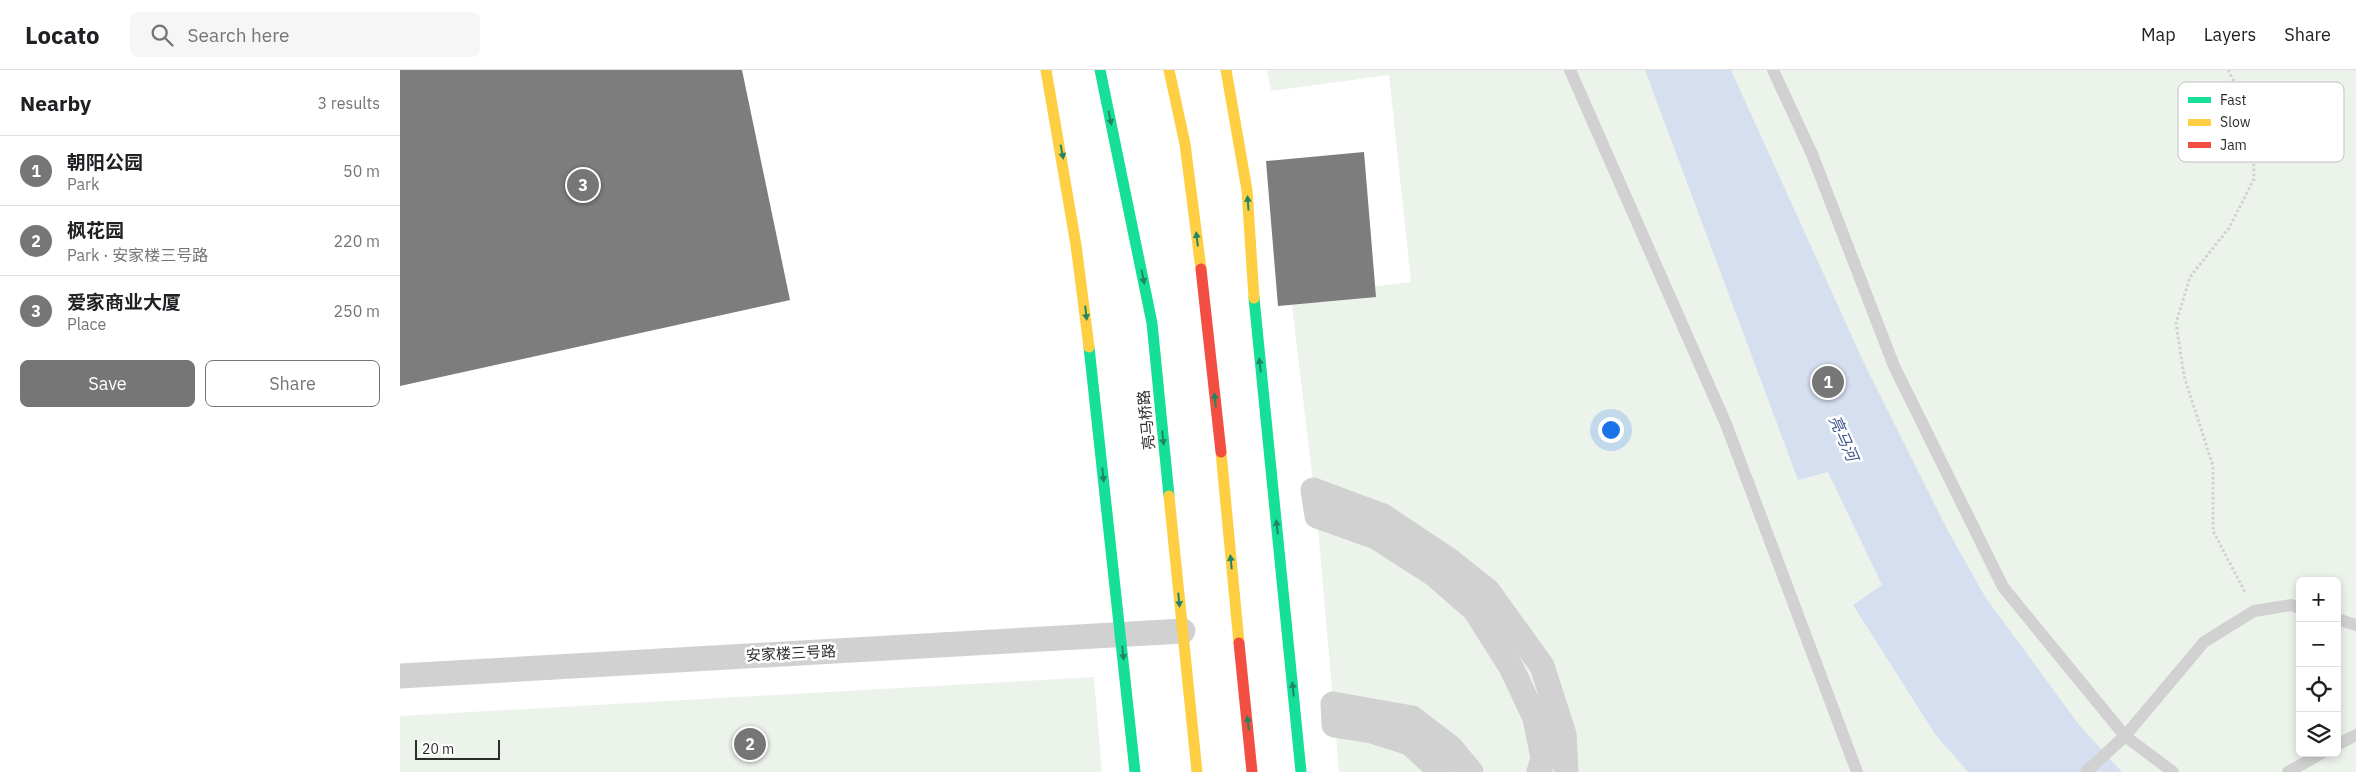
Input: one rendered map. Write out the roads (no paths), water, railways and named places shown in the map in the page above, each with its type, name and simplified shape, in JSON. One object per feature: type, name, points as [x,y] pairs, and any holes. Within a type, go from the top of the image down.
[{"type":"main road","points":[[1046,70],[1065,166],[1082,277],[1135,772]]},
{"type":"main road","name":"亮马桥路","points":[[1100,70],[1132,218],[1152,323],[1197,772]]},
{"type":"main road","points":[[1169,70],[1185,144],[1208,322],[1252,772]]},
{"type":"main road","points":[[1226,70],[1230,84],[1247,190],[1256,315],[1301,772]]},
{"type":"street","points":[[1539,772],[1544,758],[1535,718],[1511,667],[1475,610],[1436,575],[1376,537],[1317,516],[1313,490],[1383,516],[1448,560],[1488,591],[1542,666],[1564,734],[1566,772]]},
{"type":"street","name":"安家楼三号路","points":[[400,676],[1183,631]]},
{"type":"street","points":[[1441,772],[1410,743],[1372,732],[1334,725],[1333,704],[1412,718],[1451,748],[1471,772]]},
{"type":"lane","points":[[1570,70],[1726,424],[1857,772]]},
{"type":"lane","points":[[1773,70],[1812,154],[1894,366],[2003,587],[2124,736],[2173,772]]},
{"type":"lane","points":[[2086,772],[2124,736],[2204,642],[2254,611],[2291,605],[2296,607]]},
{"type":"lane","points":[[2341,620],[2356,625]]},
{"type":"lane","points":[[2341,743],[2356,735]]},
{"type":"lane","points":[[2288,772],[2315,757]]},
{"type":"water","name":"亮马河","points":[[1645,70],[1731,70],[1864,363],[1948,531],[1986,598],[2080,726],[2122,772],[1968,772],[1935,734],[1853,605],[1882,585],[1828,472],[1798,480]]},
{"type":"place","name":"爱家商业大厦","points":[[583,185]]},
{"type":"place","name":"朝阳公园","points":[[1828,382]]},
{"type":"place","name":"枫花园","points":[[750,744]]}]
